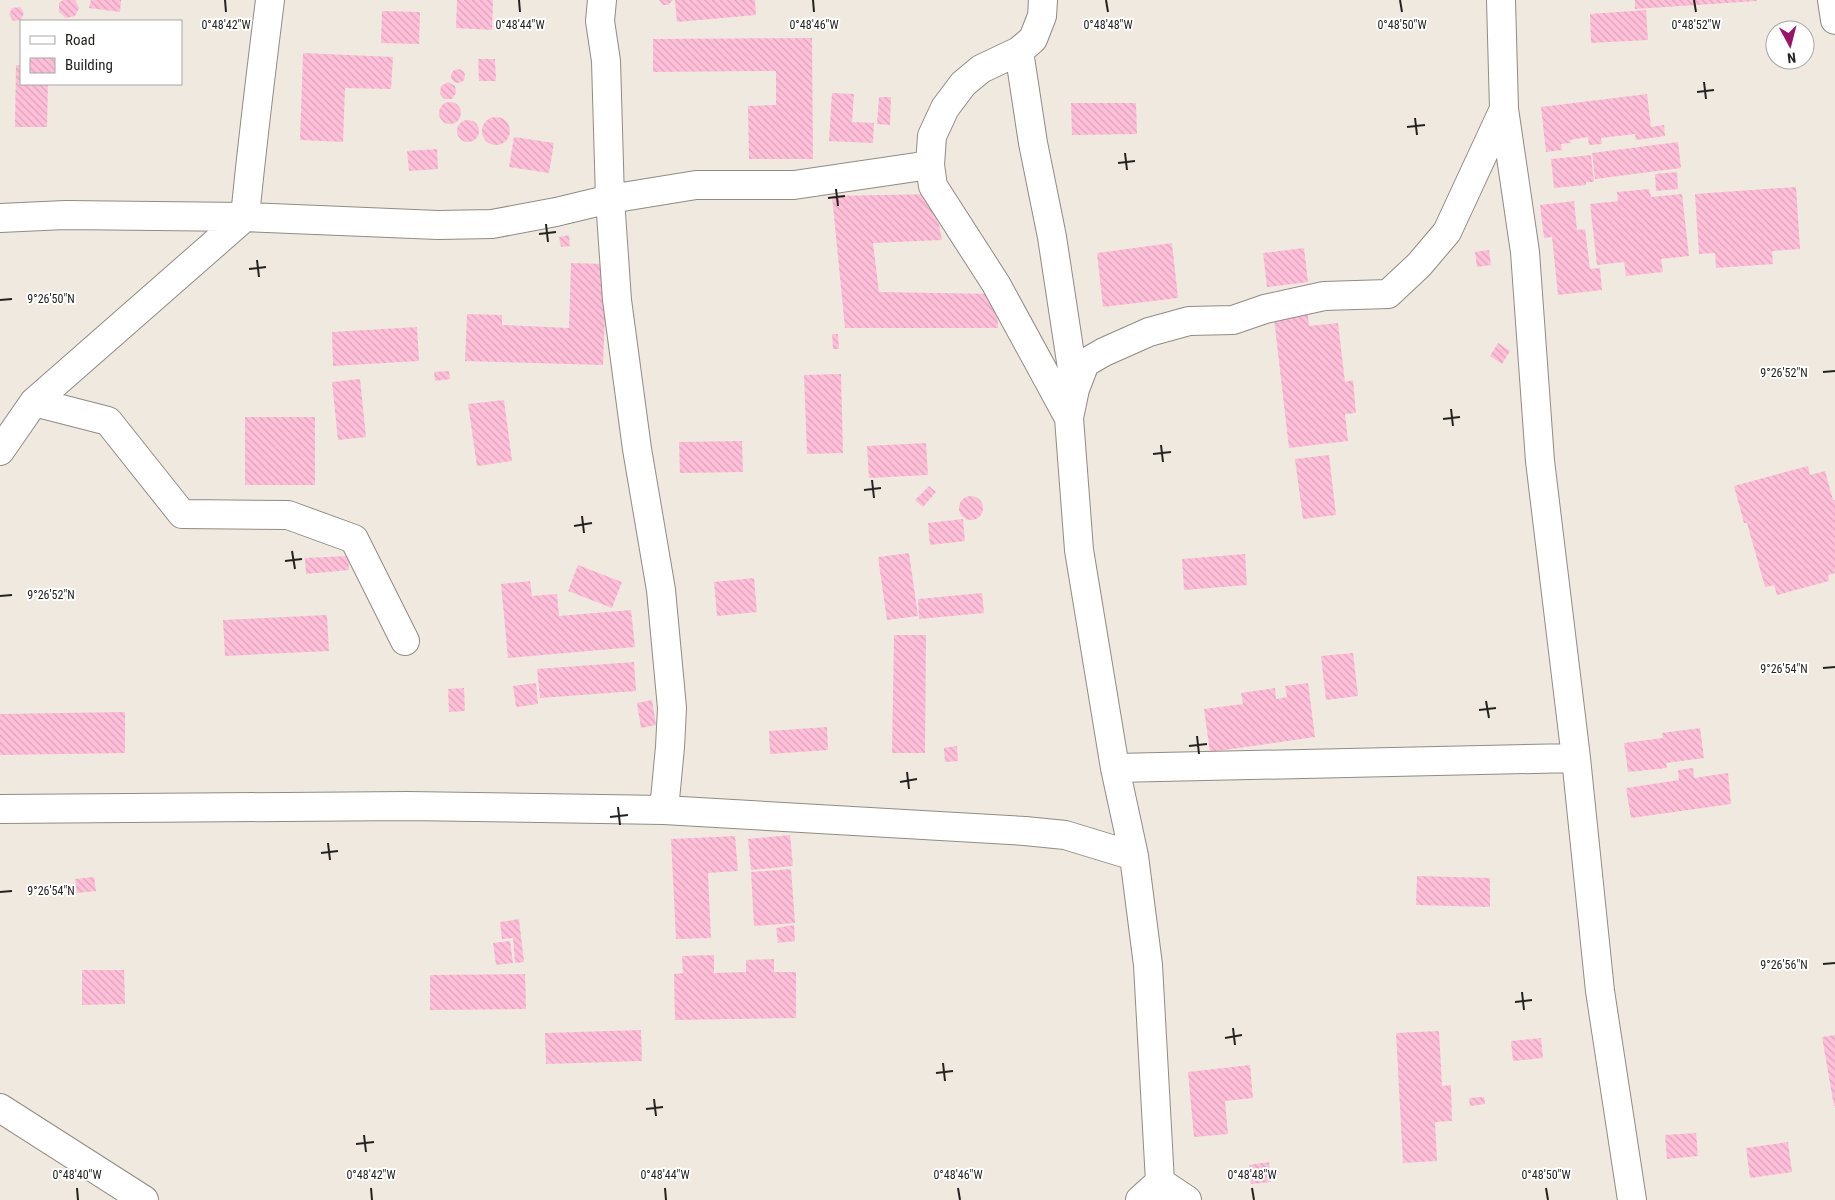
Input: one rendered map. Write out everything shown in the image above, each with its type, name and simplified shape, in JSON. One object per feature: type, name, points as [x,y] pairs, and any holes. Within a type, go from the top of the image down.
[{"type":"street","points":[[0,451],[34,402],[245,217],[254,141],[256,104],[270,0]]},
{"type":"street","points":[[602,0],[600,21],[606,61],[610,199],[617,300],[637,449],[661,590],[672,708],[664,810]]},
{"type":"street","points":[[1043,0],[1042,16],[1033,39],[1019,51],[981,69],[963,84],[944,108],[932,136],[930,165],[934,186],[996,284],[1069,418]]},
{"type":"street","points":[[1501,0],[1504,109],[1524,252],[1540,461],[1576,758],[1600,991],[1632,1200]]},
{"type":"street","points":[[1832,0],[1835,20]]},
{"type":"street","points":[[1019,51],[1033,143],[1053,246],[1075,389]]},
{"type":"street","points":[[1160,1182],[1148,965],[1134,856],[1115,768],[1079,550],[1069,418],[1075,389],[1085,363],[1104,352],[1149,332],[1189,321],[1233,320],[1265,309],[1324,296],[1388,294],[1419,265],[1448,232],[1504,109]]},
{"type":"street","points":[[0,218],[65,215],[245,217],[438,225],[492,224],[556,212],[610,199],[696,185],[794,185],[930,165]]},
{"type":"street","points":[[34,402],[108,421],[182,514],[288,516],[354,539],[405,641]]},
{"type":"street","points":[[1115,768],[1576,758]]},
{"type":"street","points":[[0,809],[407,806],[664,810],[1025,830],[1065,835],[1134,856]]},
{"type":"street","points":[[0,1108],[144,1200]]},
{"type":"street","points":[[1140,1200],[1160,1182]]},
{"type":"street","points":[[1160,1182],[1187,1200]]},
{"type":"building","points":[[63,0],[75,0],[79,8],[75,16],[66,18],[59,12],[59,3]]},
{"type":"building","points":[[91,0],[121,0],[120,12],[89,8]]},
{"type":"building","points":[[457,0],[493,0],[492,30],[456,28]]},
{"type":"building","points":[[659,0],[673,0],[668,5],[663,5]]},
{"type":"building","points":[[675,0],[755,0],[756,15],[677,22]]},
{"type":"building","points":[[1635,0],[1756,0],[1757,1],[1635,9]]},
{"type":"building","points":[[20,7],[24,13],[21,20],[13,21],[9,14],[12,8]]},
{"type":"building","points":[[1646,10],[1648,40],[1591,43],[1590,14]]},
{"type":"building","points":[[382,11],[420,12],[419,44],[381,43]]},
{"type":"building","points":[[812,38],[813,159],[749,159],[748,106],[776,105],[776,71],[653,72],[653,39]]},
{"type":"building","points":[[303,53],[393,57],[391,89],[345,88],[343,142],[300,140]]},
{"type":"building","points":[[478,59],[495,59],[496,81],[479,81]]},
{"type":"building","points":[[16,65],[20,65],[20,85],[48,85],[47,127],[15,127]]},
{"type":"building","points":[[458,69],[463,71],[465,76],[463,81],[458,83],[453,81],[451,76],[453,71]]},
{"type":"building","points":[[448,82],[455,86],[456,93],[452,99],[444,99],[440,94],[441,86]]},
{"type":"building","points":[[832,93],[854,94],[852,122],[874,123],[873,143],[829,141]]},
{"type":"building","points":[[1647,94],[1651,127],[1664,125],[1665,136],[1636,140],[1635,134],[1601,138],[1602,144],[1589,145],[1588,137],[1570,140],[1571,143],[1561,144],[1562,150],[1546,152],[1541,107]]},
{"type":"building","points":[[879,97],[891,97],[890,125],[877,124]]},
{"type":"building","points":[[450,102],[458,105],[461,113],[458,121],[450,124],[442,121],[439,113],[442,105]]},
{"type":"building","points":[[1071,103],[1136,103],[1137,134],[1072,135]]},
{"type":"building","points":[[496,117],[506,121],[510,131],[506,141],[496,145],[486,141],[482,131],[486,121]]},
{"type":"building","points":[[468,120],[476,123],[479,131],[476,139],[468,142],[460,139],[457,131],[460,123]]},
{"type":"building","points":[[514,137],[554,143],[549,173],[509,167]]},
{"type":"building","points":[[1678,142],[1681,168],[1595,179],[1592,153]]},
{"type":"building","points":[[437,149],[438,169],[409,171],[407,151]]},
{"type":"building","points":[[1591,155],[1594,182],[1586,182],[1586,185],[1554,188],[1551,159]]},
{"type":"building","points":[[1677,172],[1678,189],[1656,191],[1655,174]]},
{"type":"building","points":[[1796,187],[1800,249],[1772,251],[1773,264],[1716,268],[1715,253],[1699,254],[1695,194]]},
{"type":"building","points":[[1649,189],[1651,197],[1682,194],[1689,256],[1661,259],[1663,272],[1626,276],[1624,262],[1597,265],[1590,204],[1618,201],[1617,192]]},
{"type":"building","points":[[933,194],[942,240],[873,243],[879,292],[996,294],[998,328],[845,328],[832,196]]},
{"type":"building","points":[[1574,201],[1577,230],[1585,229],[1590,269],[1600,268],[1602,290],[1558,295],[1552,237],[1544,238],[1540,205]]},
{"type":"building","points":[[569,235],[570,246],[561,247],[559,237]]},
{"type":"building","points":[[1172,243],[1178,298],[1103,307],[1097,253]]},
{"type":"building","points":[[1304,248],[1308,282],[1267,287],[1263,253]]},
{"type":"building","points":[[1489,250],[1491,265],[1477,267],[1475,252]]},
{"type":"building","points":[[571,263],[607,264],[603,365],[465,361],[467,314],[502,315],[502,325],[569,328]]},
{"type":"building","points":[[1307,306],[1309,326],[1338,323],[1345,382],[1353,380],[1356,413],[1345,414],[1348,441],[1289,448],[1273,310]]},
{"type":"building","points":[[417,327],[419,361],[333,366],[332,332]]},
{"type":"building","points":[[832,334],[838,334],[839,349],[833,349]]},
{"type":"building","points":[[1498,343],[1510,351],[1502,364],[1490,356]]},
{"type":"building","points":[[449,371],[450,379],[435,381],[434,372]]},
{"type":"building","points":[[841,374],[843,453],[807,454],[804,375]]},
{"type":"building","points":[[360,379],[366,437],[338,440],[332,382]]},
{"type":"building","points":[[504,400],[512,461],[477,466],[468,404]]},
{"type":"building","points":[[245,417],[315,417],[315,485],[245,485]]},
{"type":"building","points":[[742,441],[743,472],[680,473],[679,442]]},
{"type":"building","points":[[926,443],[928,475],[869,478],[867,446]]},
{"type":"building","points":[[1329,455],[1336,515],[1303,519],[1295,459]]},
{"type":"building","points":[[1808,466],[1810,475],[1825,471],[1833,500],[1835,500],[1835,573],[1828,575],[1829,581],[1777,595],[1774,585],[1765,587],[1747,523],[1744,523],[1734,486]]},
{"type":"building","points":[[929,486],[936,492],[923,507],[915,500]]},
{"type":"building","points":[[971,496],[979,500],[983,508],[979,516],[971,520],[963,516],[959,508],[963,500]]},
{"type":"building","points":[[963,519],[965,541],[930,545],[928,523]]},
{"type":"building","points":[[909,553],[918,616],[887,620],[878,557]]},
{"type":"building","points":[[1245,554],[1247,585],[1184,590],[1182,559]]},
{"type":"building","points":[[348,556],[349,570],[306,574],[305,558]]},
{"type":"building","points":[[578,565],[622,582],[612,608],[568,591]]},
{"type":"building","points":[[754,578],[757,612],[717,616],[714,582]]},
{"type":"building","points":[[530,581],[532,596],[557,594],[559,616],[631,610],[635,647],[508,658],[501,584]]},
{"type":"building","points":[[982,593],[984,613],[919,619],[918,599]]},
{"type":"building","points":[[327,615],[329,651],[225,656],[223,620]]},
{"type":"building","points":[[894,635],[926,635],[925,753],[892,753]]},
{"type":"building","points":[[1353,653],[1358,696],[1326,700],[1321,656]]},
{"type":"building","points":[[634,662],[636,691],[540,698],[537,669]]},
{"type":"building","points":[[536,683],[538,704],[516,707],[513,686]]},
{"type":"building","points":[[1308,683],[1315,737],[1210,752],[1204,709],[1243,704],[1241,693],[1275,688],[1276,699],[1287,697],[1285,686]]},
{"type":"building","points":[[464,688],[465,711],[449,712],[448,689]]},
{"type":"building","points":[[652,700],[656,725],[641,728],[637,703]]},
{"type":"building","points":[[125,712],[125,753],[0,755],[0,714]]},
{"type":"building","points":[[827,727],[828,750],[770,754],[769,731]]},
{"type":"building","points":[[1700,728],[1704,758],[1666,763],[1667,768],[1628,772],[1624,743],[1663,738],[1662,733]]},
{"type":"building","points":[[957,746],[958,761],[945,762],[944,748]]},
{"type":"building","points":[[1693,768],[1694,778],[1728,773],[1731,804],[1631,818],[1626,788],[1679,780],[1678,770]]},
{"type":"building","points":[[790,835],[793,866],[751,870],[748,839]]},
{"type":"building","points":[[735,836],[738,871],[708,873],[711,938],[676,939],[671,839]]},
{"type":"building","points":[[791,869],[795,923],[754,926],[751,872]]},
{"type":"building","points":[[1417,876],[1490,878],[1490,907],[1416,905]]},
{"type":"building","points":[[94,877],[96,891],[77,893],[75,879]]},
{"type":"building","points":[[519,919],[524,962],[515,963],[513,938],[502,939],[500,922]]},
{"type":"building","points":[[794,925],[795,941],[778,943],[776,928]]},
{"type":"building","points":[[510,941],[513,963],[496,965],[493,943]]},
{"type":"building","points":[[714,955],[714,973],[746,972],[746,960],[774,959],[774,972],[796,972],[796,1018],[675,1020],[674,974],[683,973],[682,956]]},
{"type":"building","points":[[82,970],[124,970],[125,1004],[82,1005]]},
{"type":"building","points":[[525,974],[526,1009],[430,1010],[430,975]]},
{"type":"building","points":[[641,1030],[642,1061],[546,1064],[545,1033]]},
{"type":"building","points":[[1439,1031],[1442,1086],[1451,1085],[1452,1121],[1435,1122],[1437,1161],[1403,1163],[1396,1033]]},
{"type":"building","points":[[1835,1035],[1835,1106],[1834,1106],[1822,1037]]},
{"type":"building","points":[[1541,1038],[1543,1058],[1513,1061],[1511,1041]]},
{"type":"building","points":[[1250,1065],[1253,1098],[1225,1101],[1228,1134],[1194,1137],[1188,1072]]},
{"type":"building","points":[[1484,1097],[1485,1104],[1470,1106],[1469,1098]]},
{"type":"building","points":[[1696,1133],[1698,1156],[1667,1159],[1665,1135]]},
{"type":"building","points":[[1788,1142],[1792,1172],[1750,1178],[1746,1148]]},
{"type":"building","points":[[1269,1162],[1271,1182],[1251,1184],[1249,1165]]}]
